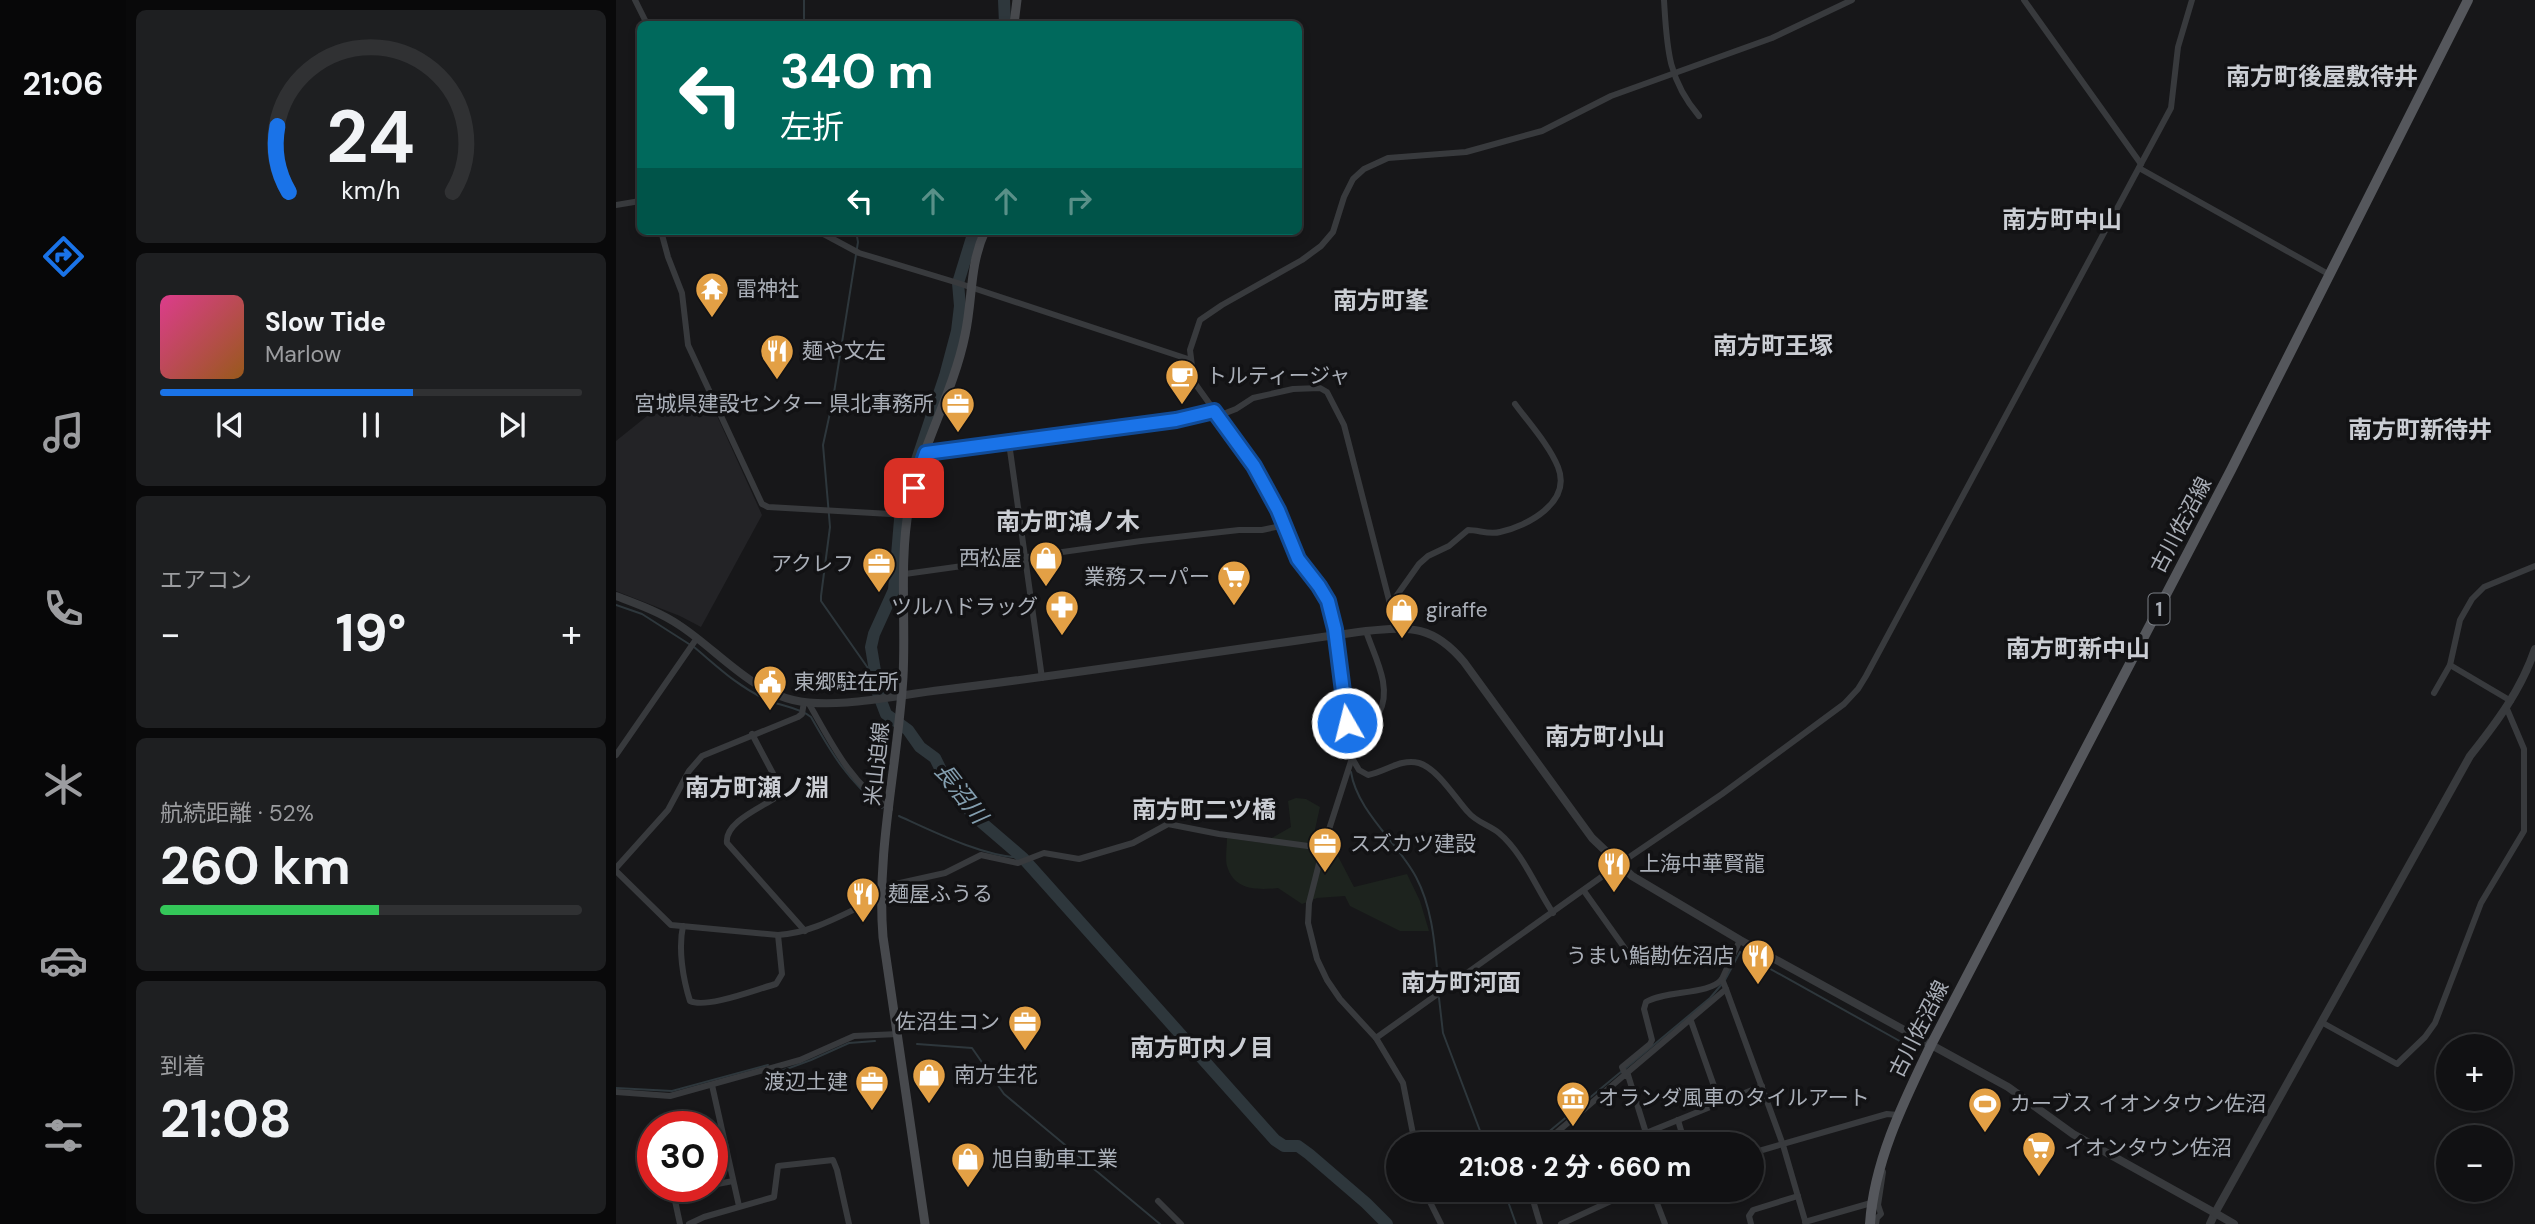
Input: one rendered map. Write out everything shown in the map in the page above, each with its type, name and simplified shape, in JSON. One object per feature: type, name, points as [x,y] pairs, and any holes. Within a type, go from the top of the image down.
[{"type":"main road","points":[[1014,21],[1017,0]]},
{"type":"main road","name":"古川佐沼線","points":[[1870,1224],[1871,1203],[1887,1146],[1898,1115],[1931,1045],[2330,275],[2469,0]]},
{"type":"main road","name":"米山迫線","points":[[925,1224],[883,937],[881,892],[902,694],[905,574],[903,515],[965,335],[975,259],[984,235]]},
{"type":"street","points":[[635,0],[646,21]]},
{"type":"street","points":[[1664,0],[1666,46],[1672,73],[1681,92],[1699,116]]},
{"type":"street","points":[[1553,913],[1527,871],[1499,834],[1472,817],[1429,767],[1411,762],[1368,775],[1359,770],[1350,750],[1328,601],[1298,559],[1285,525],[1254,466],[1194,382],[1190,350],[1200,320],[1222,304],[1303,260],[1328,239],[1349,186],[1364,169],[1388,158],[1466,152],[1542,131],[1611,96],[1772,38],[1852,0]]},
{"type":"street","points":[[2024,0],[2140,166],[2330,275]]},
{"type":"street","points":[[1376,1038],[1796,740],[1844,704],[1858,689],[2173,100],[2176,58],[2192,0]]},
{"type":"street","points":[[616,205],[637,202]]},
{"type":"street","points":[[662,235],[682,293],[688,345],[762,504],[768,507],[903,515]]},
{"type":"street","points":[[825,235],[856,252],[1191,360]]},
{"type":"street","points":[[926,453],[1192,418],[1236,409],[1253,398],[1293,389],[1320,388],[1327,391],[1344,425],[1393,623]]},
{"type":"street","points":[[1390,605],[1419,564],[1428,556],[1445,549],[1468,530],[1501,532],[1536,518],[1547,510],[1557,494],[1560,488],[1559,469],[1515,404]]},
{"type":"street","points":[[1009,443],[1042,678]]},
{"type":"street","points":[[905,574],[1142,541],[1285,525]]},
{"type":"street","points":[[2434,693],[2450,666],[2460,620],[2472,599],[2484,587],[2535,566]]},
{"type":"street","points":[[616,596],[665,617],[694,643],[762,688],[804,707],[846,768],[863,787],[890,809]]},
{"type":"street","points":[[1323,848],[1168,824],[1133,843],[1079,859],[1044,853],[1026,861],[1010,863],[981,855],[945,873],[881,892],[805,931],[778,935],[671,925],[616,870],[668,810],[689,771],[702,756],[788,722],[804,707],[1042,678],[1366,631],[1396,628],[1422,630],[1434,635],[1455,651],[1592,838],[1619,865],[1644,884],[2007,1087],[2073,1134],[2235,1224]]},
{"type":"street","points":[[1350,750],[1379,713],[1384,691],[1382,677],[1366,631]]},
{"type":"street","points":[[616,755],[694,643]]},
{"type":"street","points":[[2210,1224],[2470,757],[2509,705],[2522,682],[2535,649]]},
{"type":"street","points":[[2323,1023],[2397,1064],[2425,1037],[2435,1023],[2481,903],[2503,861],[2524,831],[2524,749],[2509,705],[2450,666]]},
{"type":"street","points":[[752,734],[778,783],[779,791],[775,798],[733,827],[726,839],[735,854],[805,931]]},
{"type":"street","points":[[1352,758],[1323,848],[1308,913],[1313,946],[1327,980],[1340,999],[1376,1038],[1403,1083],[1413,1132]]},
{"type":"street","points":[[1584,891],[1626,950]]},
{"type":"street","points":[[683,926],[681,937],[687,991],[690,1001],[695,1003],[712,1002],[776,984],[782,974],[778,935]]},
{"type":"street","points":[[1558,1132],[1691,1020],[1724,984],[1740,940]]},
{"type":"street","points":[[1625,1073],[1652,1040],[1644,1009],[1646,1003],[1659,996],[1724,984]]},
{"type":"street","points":[[1724,984],[1783,1145],[1806,1223],[1871,1203]]},
{"type":"street","points":[[1691,1020],[1720,1102]]},
{"type":"street","points":[[616,1092],[670,1096],[800,1060],[854,1036],[898,1036]]},
{"type":"street","points":[[1625,1073],[1646,1132]]},
{"type":"street","points":[[712,1085],[739,1206]]},
{"type":"street","points":[[1648,1132],[1762,1086]]},
{"type":"street","points":[[1764,1150],[1887,1114],[1898,1115]]},
{"type":"street","points":[[1678,1119],[1682,1132]]},
{"type":"street","points":[[1876,1224],[1881,1214],[1878,1205],[1887,1146]]},
{"type":"street","points":[[689,1224],[774,1197],[778,1166],[833,1160],[849,1224]]},
{"type":"street","points":[[728,1182],[733,1181]]},
{"type":"street","points":[[1751,1224],[1749,1216],[1753,1210],[1798,1196]]},
{"type":"street","points":[[1158,1201],[1181,1224]]},
{"type":"street","points":[[675,1202],[680,1224]]},
{"type":"street","points":[[1430,1202],[1441,1224]]},
{"type":"street","points":[[1535,1202],[1540,1224]]},
{"type":"street","points":[[1561,1224],[1609,1202]]},
{"type":"street","points":[[1656,1202],[1665,1224]]},
{"type":"street","points":[[708,1216],[712,1224]]},
{"type":"shaded area","points":[[672,396],[685,409],[713,407],[762,515],[701,627],[616,591],[616,441]]},
{"type":"shaded area","points":[[1306,799],[1320,807],[1314,834],[1330,841],[1354,887],[1407,874],[1420,901],[1429,931],[1400,931],[1350,906],[1345,896],[1317,898],[1302,904],[1278,888],[1255,889],[1235,880],[1227,866],[1227,838],[1263,843],[1291,827],[1288,801]]},
{"type":"waterway","points":[[804,0],[804,21]]},
{"type":"waterway","name":"長沼川","points":[[1004,0],[1005,21]]},
{"type":"waterway","points":[[857,235],[858,242],[833,399],[823,445],[830,527],[821,601],[870,671],[873,680]]},
{"type":"waterway","name":"長沼川","points":[[973,235],[958,283],[960,306],[957,331],[945,376],[901,508],[894,590],[871,647],[876,677],[873,680],[886,714],[908,730],[920,747],[935,758],[948,784],[973,815],[1023,858],[1275,1140],[1284,1146],[1298,1146],[1309,1154],[1387,1224]]},
{"type":"waterway","points":[[616,605],[642,614],[689,644]]},
{"type":"waterway","points":[[1331,646],[1343,732]]},
{"type":"waterway","points":[[694,647],[755,694],[811,717],[842,766],[860,788],[882,808]]},
{"type":"waterway","points":[[1351,772],[1361,800],[1408,864],[1422,890],[1433,931],[1439,988]]},
{"type":"waterway","points":[[899,816],[976,848],[1008,857],[1023,858]]},
{"type":"waterway","points":[[1725,980],[1740,952],[1905,1044]]},
{"type":"waterway","points":[[1626,1068],[1710,998],[1722,984]]},
{"type":"waterway","points":[[1439,998],[1443,1033],[1480,1132]]},
{"type":"waterway","points":[[773,1074],[849,1043],[875,1041]]},
{"type":"waterway","points":[[917,1044],[972,1048],[1004,1094],[1160,1224]]},
{"type":"waterway","points":[[616,1088],[672,1091],[768,1065]]},
{"type":"waterway","points":[[1548,1132],[1622,1071]]},
{"type":"waterway","points":[[1508,1202],[1516,1224]]},
{"type":"place","name":"雷神社","points":[[712,319]]},
{"type":"place","name":"麺や文左","points":[[777,381]]},
{"type":"place","name":"トルティージャ","points":[[1182,406]]},
{"type":"place","name":"宮城県建設センター 県北事務所","points":[[958,434]]},
{"type":"place","name":"西松屋","points":[[1046,588]]},
{"type":"place","name":"アクレフ","points":[[879,594]]},
{"type":"place","name":"業務スーパー","points":[[1234,607]]},
{"type":"place","name":"ツルハドラッグ","points":[[1062,637]]},
{"type":"place","name":"giraffe","points":[[1402,640]]},
{"type":"place","name":"東郷駐在所","points":[[770,712]]},
{"type":"place","name":"スズカツ建設","points":[[1325,874]]},
{"type":"place","name":"上海中華賢龍","points":[[1614,894]]},
{"type":"place","name":"麺屋ふうる","points":[[863,924]]},
{"type":"place","name":"うまい鮨勘佐沼店","points":[[1758,986]]},
{"type":"place","name":"佐沼生コン","points":[[1025,1052]]},
{"type":"place","name":"南方生花","points":[[929,1105]]},
{"type":"place","name":"渡辺土建","points":[[872,1112]]},
{"type":"place","name":"オランダ風車のタイルアート","points":[[1573,1128]]},
{"type":"place","name":"カーブス イオンタウン佐沼","points":[[1985,1134]]},
{"type":"place","name":"イオンタウン佐沼","points":[[2039,1178]]},
{"type":"place","name":"旭自動車工業","points":[[968,1189]]},
{"type":"district","name":"南方町後屋敷待井","points":[[2322,76]]},
{"type":"district","name":"南方町中山","points":[[2062,219]]},
{"type":"district","name":"南方町峯","points":[[1381,300]]},
{"type":"district","name":"南方町王塚","points":[[1773,345]]},
{"type":"district","name":"南方町新待井","points":[[2420,429]]},
{"type":"district","name":"南方町鴻ノ木","points":[[1068,521]]},
{"type":"district","name":"南方町新中山","points":[[2078,648]]},
{"type":"district","name":"南方町小山","points":[[1605,736]]},
{"type":"district","name":"南方町瀬ノ淵","points":[[757,787]]},
{"type":"district","name":"南方町二ツ橋","points":[[1204,809]]},
{"type":"district","name":"南方町河面","points":[[1461,982]]},
{"type":"district","name":"南方町内ノ目","points":[[1202,1047]]},
{"type":"route","points":[[914,488],[926,453],[1192,418],[1214,411],[1254,466],[1278,510],[1298,559],[1328,601],[1335,629],[1347,723]]}]
